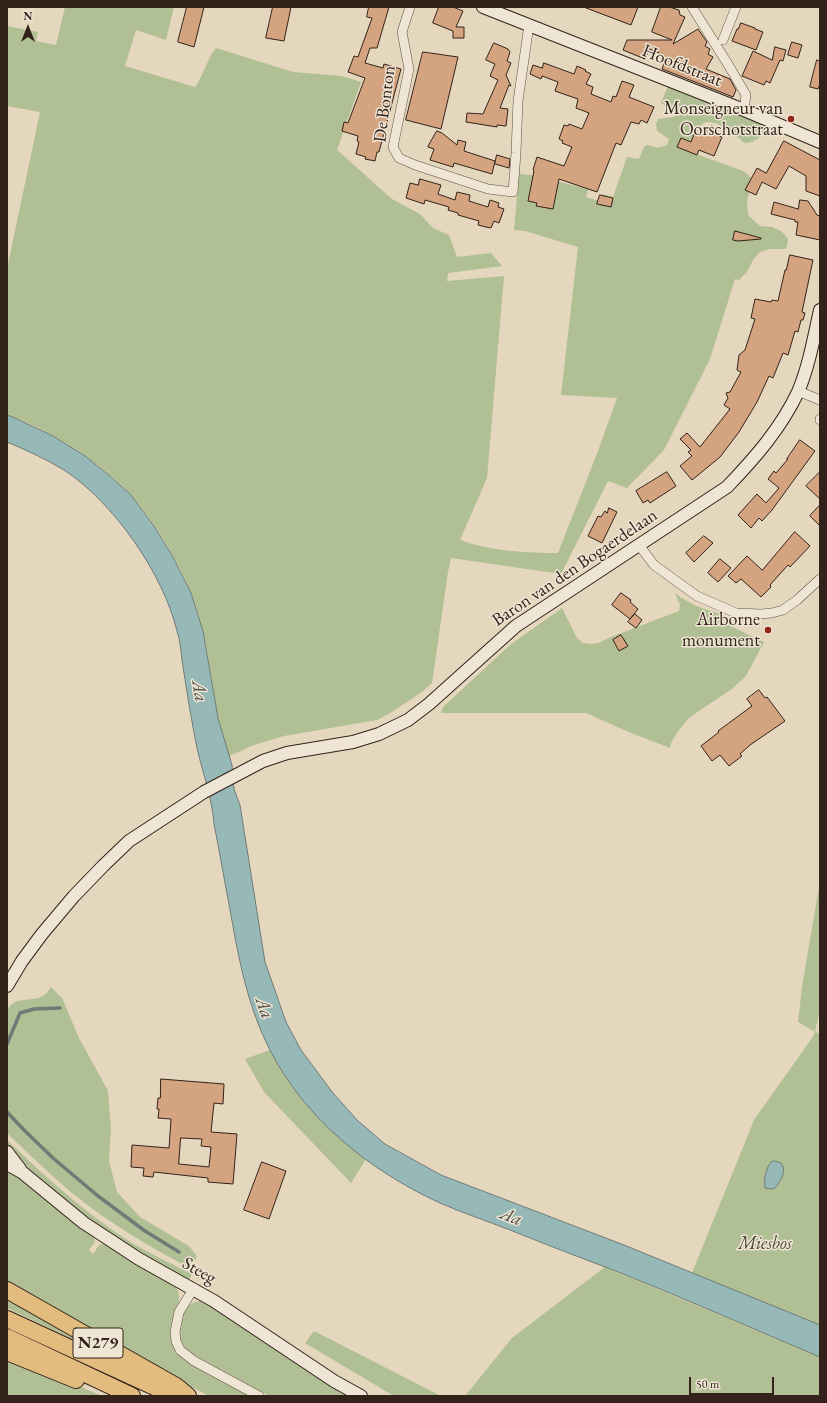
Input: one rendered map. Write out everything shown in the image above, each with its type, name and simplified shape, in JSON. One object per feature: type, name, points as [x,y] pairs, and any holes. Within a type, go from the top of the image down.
[{"type":"highway","name":"N279","points":[[7,1290],[176,1386],[188,1396]]},
{"type":"highway","name":"N279","points":[[7,1319],[174,1396]]},
{"type":"highway","name":"N279","points":[[7,1337],[132,1396]]},
{"type":"highway","name":"N279","points":[[7,1352],[92,1387],[121,1396]]},
{"type":"main road","name":"Hoofdstraat","points":[[483,7],[744,110],[820,142]]},
{"type":"main road","points":[[798,391],[809,360],[820,310]]},
{"type":"main road","name":"Baron van den Bogaerdelaan","points":[[7,986],[22,961],[42,934],[74,896],[130,841],[204,792],[263,761],[287,753],[354,742],[379,734],[408,720],[429,704],[516,626],[727,487],[749,464],[780,425],[798,391]]},
{"type":"main road","name":"Steeg","points":[[7,1152],[23,1173]]},
{"type":"main road","name":"Steeg","points":[[7,1164],[23,1173],[84,1223],[139,1259],[194,1288],[327,1376],[361,1396]]},
{"type":"street","name":"De Bonton","points":[[410,7],[402,32],[409,69],[393,147],[399,158],[415,165],[488,189],[513,192],[518,101],[529,25]]},
{"type":"street","points":[[692,7],[726,60],[746,95],[744,110]]},
{"type":"street","points":[[723,40],[736,7]]},
{"type":"street","points":[[798,391],[820,400]]},
{"type":"street","points":[[639,545],[654,565],[697,596],[736,613],[761,614],[783,610],[797,600],[820,579]]},
{"type":"street","points":[[194,1288],[179,1312],[175,1332],[176,1341],[180,1350],[194,1361],[259,1396]]},
{"type":"green space","points":[[65,7],[174,7],[166,40],[136,30],[125,66],[195,87],[216,48],[293,72],[342,76],[361,82],[337,150],[392,199],[420,214],[433,228],[449,235],[457,257],[491,253],[502,266],[448,273],[447,281],[504,276],[487,478],[460,540],[483,547],[533,553],[558,553],[617,398],[561,395],[578,247],[525,231],[514,230],[519,174],[531,175],[588,189],[586,197],[599,201],[602,194],[613,197],[627,157],[639,159],[644,147],[647,145],[658,148],[667,145],[669,139],[657,131],[656,124],[658,119],[674,117],[677,112],[661,103],[668,86],[770,127],[752,142],[744,143],[729,130],[716,123],[703,123],[699,128],[690,152],[741,170],[747,174],[752,181],[747,202],[748,215],[760,226],[772,227],[781,231],[788,239],[785,249],[769,249],[760,252],[753,260],[747,272],[739,280],[735,279],[710,359],[664,450],[627,488],[608,481],[561,574],[451,558],[432,683],[422,692],[377,720],[284,736],[254,745],[229,756],[218,718],[203,631],[198,613],[184,576],[154,525],[120,483],[74,448],[39,428],[7,415],[7,269],[40,112],[7,106],[7,26],[38,32],[36,41],[56,45]]},
{"type":"green space","points":[[675,593],[697,606],[722,614],[720,621],[764,642],[746,676],[732,689],[690,717],[678,731],[671,743],[670,748],[586,713],[441,713],[443,707],[511,644],[562,608],[577,638],[583,643],[592,644],[679,611],[680,605]]},
{"type":"green space","name":"Miesbos","points":[[820,881],[820,1010],[815,1031],[820,1035],[820,1325],[692,1273],[754,1120],[815,1032],[798,1022],[802,987]]},
{"type":"green space","points":[[51,987],[62,998],[79,1038],[108,1091],[111,1129],[109,1161],[117,1192],[140,1217],[189,1246],[197,1256],[190,1268],[134,1236],[88,1206],[52,1176],[7,1133],[7,1011],[10,1006],[18,1001],[43,996]]},
{"type":"green space","points":[[270,1050],[292,1087],[328,1127],[366,1159],[351,1183],[264,1092],[245,1059]]},
{"type":"green space","points":[[7,1140],[52,1181],[99,1220],[132,1243],[192,1274],[189,1280],[134,1250],[107,1233],[82,1214],[44,1183],[8,1149]]},
{"type":"green space","points":[[7,1170],[32,1187],[94,1237],[95,1242],[89,1250],[93,1254],[99,1245],[104,1244],[176,1287],[179,1300],[173,1320],[173,1343],[253,1396],[209,1396],[7,1287]]},
{"type":"green space","points":[[605,1267],[820,1357],[820,1396],[465,1396],[512,1338]]},
{"type":"green space","points":[[7,1296],[122,1363],[7,1308]]},
{"type":"green space","points":[[200,1301],[205,1301],[351,1396],[269,1396],[188,1351],[181,1341],[181,1319],[188,1306]]},
{"type":"green space","points":[[314,1331],[441,1396],[394,1396],[305,1343]]},
{"type":"green space","points":[[7,1355],[18,1359],[102,1396],[7,1396]]},
{"type":"water","name":"Aa","points":[[7,415],[53,436],[85,456],[131,495],[154,526],[172,555],[191,593],[203,631],[218,718],[232,765],[234,789],[240,805],[265,962],[286,1022],[301,1050],[333,1093],[357,1120],[385,1144],[441,1175],[624,1245],[820,1325],[820,1357],[621,1273],[440,1203],[414,1190],[365,1159],[342,1140],[301,1099],[284,1075],[262,1034],[245,984],[234,932],[211,802],[195,738],[179,638],[170,609],[148,563],[118,520],[100,500],[64,470],[7,442]]},
{"type":"water","points":[[775,1161],[781,1163],[783,1166],[782,1176],[775,1188],[765,1188],[766,1171],[771,1162]]},
{"type":"building","points":[[187,7],[204,7],[194,47],[178,42]]},
{"type":"building","points":[[273,7],[291,7],[284,41],[266,38]]},
{"type":"building","points":[[369,7],[389,7],[377,48],[370,48],[365,63],[383,68],[384,64],[401,69],[379,152],[377,152],[375,161],[365,159],[366,157],[356,154],[359,142],[357,141],[358,136],[342,131],[344,122],[348,123],[365,78],[348,72],[354,56],[358,57],[372,18],[367,17]]},
{"type":"building","points":[[439,7],[453,7],[463,11],[456,27],[464,27],[464,38],[453,38],[453,31],[433,23]]},
{"type":"building","points":[[586,7],[638,7],[631,25]]},
{"type":"building","points":[[661,7],[669,7],[679,10],[680,15],[685,17],[673,44],[698,29],[707,42],[705,46],[710,49],[708,54],[713,57],[706,69],[730,79],[736,90],[733,97],[662,69],[665,61],[661,54],[649,49],[645,59],[623,50],[627,40],[672,40],[652,32]]},
{"type":"building","points":[[741,23],[763,32],[756,50],[732,41]]},
{"type":"building","points":[[792,42],[802,45],[798,58],[788,55]]},
{"type":"building","points":[[494,43],[508,49],[510,52],[507,61],[511,63],[506,75],[511,86],[509,85],[500,108],[508,109],[506,126],[497,125],[497,127],[466,122],[467,113],[483,114],[498,80],[490,76],[495,64],[486,60]]},
{"type":"building","points":[[775,47],[786,50],[783,61],[780,60],[770,83],[766,81],[764,85],[742,76],[753,51],[772,60]]},
{"type":"building","points":[[423,52],[458,57],[441,129],[406,120]]},
{"type":"building","points":[[817,60],[820,61],[820,84],[818,89],[810,87]]},
{"type":"building","points":[[544,63],[574,74],[577,66],[586,70],[585,71],[591,74],[586,84],[593,87],[591,94],[611,102],[613,96],[616,97],[622,81],[634,85],[629,97],[654,107],[647,123],[641,120],[639,124],[631,122],[621,145],[616,143],[597,192],[559,179],[553,209],[536,206],[537,203],[528,201],[533,170],[537,157],[564,166],[572,147],[562,143],[563,141],[559,139],[564,125],[568,126],[569,124],[582,129],[589,113],[576,108],[578,99],[555,91],[558,82],[542,76],[541,79],[530,74],[533,65],[542,68]]},
{"type":"building","points":[[712,126],[713,133],[722,137],[714,156],[699,150],[697,155],[677,147],[681,138],[691,142],[695,132],[703,135],[705,131]]},
{"type":"building","points":[[437,131],[442,133],[457,145],[458,140],[466,142],[464,151],[495,161],[492,174],[454,163],[453,167],[430,160],[434,149],[428,147]]},
{"type":"building","points":[[784,141],[820,160],[820,196],[806,191],[806,176],[789,166],[776,189],[762,182],[756,195],[745,190],[757,168],[766,173]]},
{"type":"building","points":[[497,155],[510,159],[509,168],[495,164]]},
{"type":"building","points":[[420,179],[441,185],[438,194],[455,200],[457,192],[470,195],[469,201],[488,207],[490,200],[499,203],[498,207],[504,209],[499,223],[494,221],[491,228],[478,225],[479,221],[458,215],[458,213],[448,210],[449,207],[425,200],[424,204],[406,198],[410,183],[418,185]]},
{"type":"building","points":[[600,195],[613,198],[611,207],[597,204]]},
{"type":"building","points":[[800,200],[808,201],[817,215],[820,216],[820,240],[796,235],[798,222],[771,214],[774,202],[798,209]]},
{"type":"building","points":[[735,231],[761,238],[761,239],[733,240]]},
{"type":"building","points":[[790,255],[813,260],[802,312],[805,313],[803,320],[801,320],[798,332],[795,331],[788,355],[783,353],[773,378],[769,376],[757,402],[739,432],[720,457],[692,480],[680,466],[692,456],[688,452],[691,450],[680,439],[687,433],[700,447],[730,409],[724,405],[728,398],[726,393],[730,392],[741,372],[737,370],[739,355],[745,350],[755,319],[751,318],[755,299],[771,302],[772,300],[778,301]]},
{"type":"building","points":[[800,440],[815,451],[772,510],[762,521],[759,518],[751,528],[738,515],[757,494],[766,503],[779,488],[768,479],[774,471],[776,473],[788,459]]},
{"type":"building","points":[[667,472],[676,486],[650,503],[648,500],[643,503],[636,491]]},
{"type":"building","points":[[820,472],[820,499],[806,486]]},
{"type":"building","points":[[820,505],[820,526],[810,516]]},
{"type":"building","points":[[609,508],[617,512],[602,543],[588,536],[598,516],[601,517],[605,511],[607,513]]},
{"type":"building","points":[[795,532],[810,546],[790,567],[788,565],[761,597],[741,579],[736,583],[728,576],[747,556],[762,570]]},
{"type":"building","points":[[704,536],[713,543],[694,562],[686,553]]},
{"type":"building","points":[[720,559],[731,568],[718,582],[708,573]]},
{"type":"building","points":[[621,593],[631,600],[630,602],[638,609],[630,619],[612,605]]},
{"type":"building","points":[[635,614],[642,620],[636,628],[628,622]]},
{"type":"building","points":[[621,635],[628,646],[619,651],[613,640]]},
{"type":"building","points":[[759,690],[765,698],[767,697],[785,721],[750,745],[740,754],[742,756],[729,766],[720,755],[712,761],[701,746],[719,732],[718,731],[752,706],[747,699]]},
{"type":"building","points":[[161,1079],[224,1084],[223,1104],[214,1103],[211,1132],[237,1134],[233,1184],[208,1182],[208,1178],[154,1172],[153,1177],[143,1176],[144,1168],[131,1167],[132,1145],[169,1148],[171,1119],[158,1118],[158,1098],[160,1098]],"holes":[[[181,1138],[202,1139],[201,1146],[211,1147],[209,1167],[179,1164]]]},
{"type":"building","points":[[262,1162],[286,1171],[269,1219],[244,1210]]},
{"type":"waterway","points":[[7,1044],[20,1013],[34,1009],[60,1008]]},
{"type":"waterway","points":[[7,1112],[53,1158],[98,1196],[145,1231],[179,1252]]},
{"type":"place","name":"Monseigneur van Oorschotstraat","points":[[791,119]]},
{"type":"place","name":"Airborne monument","points":[[768,630]]}]
